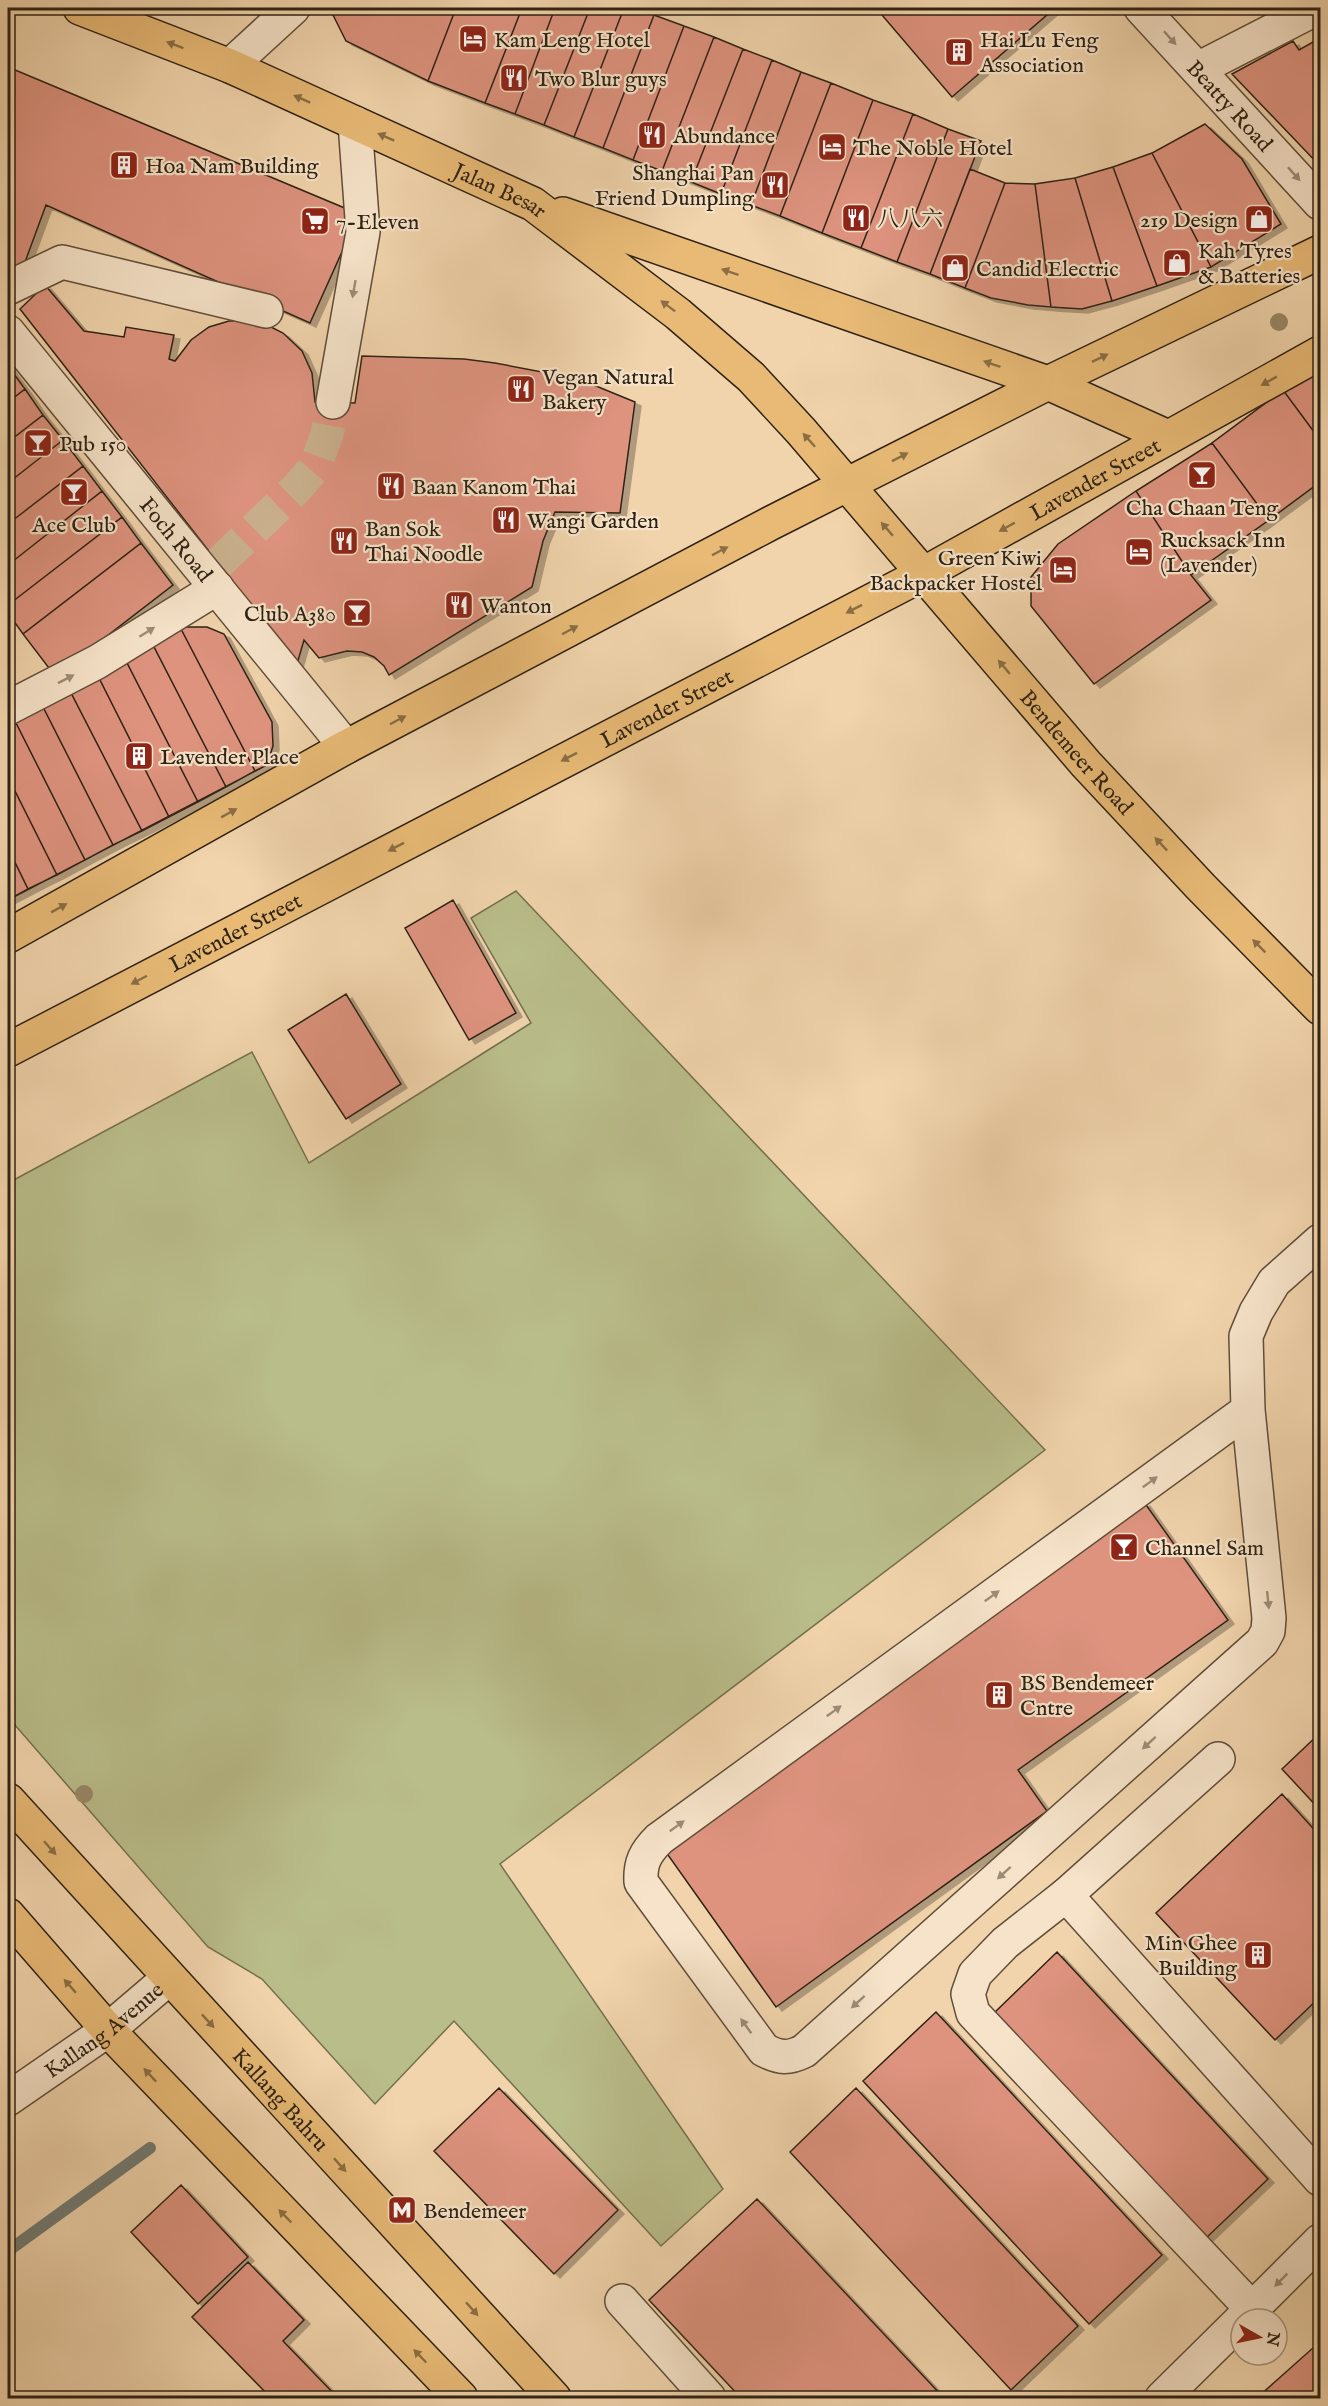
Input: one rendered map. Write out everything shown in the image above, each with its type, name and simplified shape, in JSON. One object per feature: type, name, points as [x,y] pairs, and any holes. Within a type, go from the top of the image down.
[{"type":"main road","name":"Jalan Besar","points":[[80,8],[230,66],[533,204],[678,314],[750,377],[848,483]]},
{"type":"main road","points":[[533,204],[1048,383],[1168,437]]},
{"type":"main road","points":[[8,936],[346,747],[848,483],[1048,383],[1320,252]]},
{"type":"main road","name":"Lavender Street","points":[[8,1050],[228,933],[925,573],[1320,353]]},
{"type":"main road","name":"Bendemeer Road","points":[[848,483],[1086,764],[1201,887],[1320,1008]]},
{"type":"main road","name":"Kallang Bahru","points":[[8,1800],[554,2398]]},
{"type":"main road","points":[[8,1915],[108,2030],[461,2398]]},
{"type":"street","points":[[230,66],[293,8]]},
{"type":"street","name":"Beatty Road","points":[[1142,8],[1320,203]]},
{"type":"street","points":[[1198,69],[1317,8]]},
{"type":"street","points":[[333,402],[369,246],[358,167],[355,123]]},
{"type":"street","points":[[8,288],[62,262],[266,311]]},
{"type":"street","name":"Foch Road","points":[[8,332],[214,576],[346,747]]},
{"type":"street","points":[[8,708],[97,662],[214,576]]},
{"type":"street","points":[[1248,1410],[668,1832],[645,1853],[640,1869],[641,1882],[764,2050],[777,2056],[791,2058],[804,2051],[1262,1642],[1268,1631],[1269,1618],[1248,1410],[1246,1336],[1256,1312],[1274,1282],[1320,1241]]},
{"type":"street","points":[[1218,1759],[1066,1895],[1005,1943],[975,1974],[968,1994],[973,2013],[1237,2307]]},
{"type":"street","points":[[1066,1895],[1320,2179]]},
{"type":"street","name":"Kallang Avenue","points":[[8,2099],[108,2030],[169,1978]]},
{"type":"street","points":[[1254,2307],[1320,2241]]},
{"type":"street","points":[[622,2301],[709,2398]]},
{"type":"street","points":[[1162,2398],[1229,2332]]},
{"type":"green space","points":[[516,891],[1045,1450],[500,1864],[723,2189],[661,2246],[454,2021],[375,2104],[262,1979],[208,1947],[8,1717],[8,1183],[252,1052],[309,1163],[531,1023],[471,918]]},
{"type":"building","points":[[338,8],[456,8],[428,81],[346,41],[332,13]]},
{"type":"building","points":[[456,8],[522,8],[485,103],[428,81]]},
{"type":"building","points":[[522,8],[555,8],[515,114],[485,103]]},
{"type":"building","points":[[555,8],[590,8],[544,125],[515,114]]},
{"type":"building","points":[[590,8],[624,8],[574,137],[544,125]]},
{"type":"building","points":[[624,8],[636,8],[654,15],[603,148],[574,137]]},
{"type":"building","name":"Hai Lu Feng Association","points":[[876,8],[1055,8],[952,97]]},
{"type":"building","points":[[654,15],[684,26],[633,160],[603,148]]},
{"type":"building","points":[[684,26],[714,37],[662,171],[633,160]]},
{"type":"building","points":[[714,37],[743,49],[691,182],[662,171]]},
{"type":"building","points":[[1320,38],[1320,166],[1232,74],[1293,41],[1299,50]]},
{"type":"building","points":[[743,49],[772,60],[721,194],[691,182]]},
{"type":"building","points":[[772,60],[801,72],[751,205],[721,194]]},
{"type":"building","name":"Hoa Nam Building","points":[[8,67],[359,214],[310,323],[46,205],[25,262],[8,271]]},
{"type":"building","points":[[801,72],[831,83],[780,216],[751,205]]},
{"type":"building","points":[[831,83],[873,100],[822,233],[780,216]]},
{"type":"building","points":[[873,100],[913,114],[861,248],[822,233]]},
{"type":"building","points":[[913,114],[948,129],[897,262],[861,248]]},
{"type":"building","points":[[1205,124],[1242,159],[1281,224],[1211,267],[1152,153]]},
{"type":"building","points":[[948,129],[981,141],[930,274],[897,262]]},
{"type":"building","points":[[1152,153],[1211,267],[1157,286],[1113,167]]},
{"type":"building","points":[[1113,167],[1157,286],[1112,301],[1075,178]]},
{"type":"building","points":[[970,169],[1005,183],[965,288],[930,274]]},
{"type":"building","points":[[1075,178],[1112,301],[1082,309],[1051,307],[1035,184]]},
{"type":"building","points":[[1005,183],[1035,184],[1051,307],[991,298],[965,288]]},
{"type":"building","points":[[45,285],[84,331],[124,337],[126,327],[174,335],[169,359],[175,361],[191,340],[209,327],[229,321],[252,320],[269,326],[283,333],[302,351],[312,373],[315,402],[355,403],[362,356],[464,359],[579,379],[635,402],[620,513],[555,512],[543,541],[532,587],[389,675],[384,666],[374,657],[362,652],[347,651],[319,658],[304,640],[297,664],[20,309]]},
{"type":"building","points":[[1320,361],[1320,440],[1283,390]]},
{"type":"building","points":[[8,366],[25,389],[8,402]]},
{"type":"building","points":[[25,389],[43,415],[8,442],[8,402]]},
{"type":"building","points":[[1283,390],[1320,440],[1320,482],[1269,520],[1212,443]]},
{"type":"building","points":[[43,415],[63,440],[8,483],[8,442]]},
{"type":"building","points":[[63,440],[83,466],[8,524],[8,483]]},
{"type":"building","points":[[1212,443],[1269,520],[1191,575],[1136,491]]},
{"type":"building","points":[[83,466],[102,491],[8,565],[8,524]]},
{"type":"building","points":[[102,491],[122,517],[8,605],[8,565]]},
{"type":"building","points":[[1136,491],[1191,575],[1211,600],[1094,684],[1031,606],[1031,577],[1058,544]]},
{"type":"building","points":[[122,517],[141,543],[23,634],[8,613],[8,605]]},
{"type":"building","points":[[141,543],[173,585],[55,676],[23,634]]},
{"type":"building","points":[[180,627],[255,771],[226,787],[151,641]]},
{"type":"building","points":[[180,627],[207,627],[224,634],[272,722],[273,746],[267,765],[255,771]]},
{"type":"building","name":"Lavender Place","points":[[180,627],[207,627],[224,634],[272,722],[273,746],[267,765],[8,900],[8,715]]},
{"type":"building","points":[[151,641],[226,787],[198,802],[123,655]]},
{"type":"building","points":[[123,655],[198,802],[169,817],[95,670]]},
{"type":"building","points":[[95,670],[169,817],[142,831],[67,685]]},
{"type":"building","points":[[67,685],[142,831],[113,845],[39,699]]},
{"type":"building","points":[[39,699],[113,845],[85,860],[11,713]]},
{"type":"building","points":[[11,713],[85,860],[57,875],[8,777],[8,715]]},
{"type":"building","points":[[8,777],[57,875],[28,889],[8,848]]},
{"type":"building","points":[[8,848],[28,889],[8,900]]},
{"type":"building","points":[[453,900],[516,1013],[469,1040],[405,928]]},
{"type":"building","points":[[346,994],[401,1084],[346,1119],[288,1030]]},
{"type":"building","name":"BS Bendemeer Cntre","points":[[1144,1502],[1228,1620],[1018,1770],[1047,1811],[776,2007],[663,1848]]},
{"type":"building","points":[[1320,1733],[1320,1810],[1282,1769]]},
{"type":"building","name":"Min Ghee Building","points":[[1282,1794],[1320,1836],[1320,1997],[1275,2040],[1156,1913]]},
{"type":"building","points":[[1057,1952],[1268,2179],[1205,2239],[994,2013]]},
{"type":"building","points":[[936,2012],[1162,2255],[1089,2324],[863,2081]]},
{"type":"building","points":[[499,2088],[618,2210],[554,2274],[434,2151]]},
{"type":"building","points":[[856,2088],[1078,2326],[1011,2390],[790,2152]]},
{"type":"building","points":[[181,2185],[248,2257],[198,2304],[131,2232]]},
{"type":"building","points":[[757,2199],[944,2398],[741,2398],[649,2300]]},
{"type":"building","points":[[248,2262],[304,2320],[283,2341],[338,2398],[271,2398],[192,2317]]},
{"type":"building","points":[[1314,2347],[1320,2355],[1320,2398],[1261,2398],[1259,2396]]},
{"type":"waterway","points":[[8,2251],[150,2148]]},
{"type":"tunnel","points":[[219,563],[297,488],[315,467],[327,434],[333,402]]},
{"type":"place","name":"Kam Leng Hotel","points":[[473,39]]},
{"type":"place","name":"Hai Lu Feng Association","points":[[959,52]]},
{"type":"place","name":"Two Blur guys","points":[[514,78]]},
{"type":"place","name":"Abundance","points":[[652,135]]},
{"type":"place","name":"The Noble Hotel","points":[[832,147]]},
{"type":"place","name":"Hoa Nam Building","points":[[124,165]]},
{"type":"place","name":"Shanghai Pan Friend Dumpling","points":[[775,185]]},
{"type":"place","name":"八八六","points":[[856,218]]},
{"type":"place","name":"219 Design","points":[[1259,219]]},
{"type":"place","name":"7-Eleven","points":[[315,221]]},
{"type":"place","name":"Kah Tyres & Batteries","points":[[1177,263]]},
{"type":"place","name":"Candid Electric","points":[[955,268]]},
{"type":"place","name":"Vegan Natural Bakery","points":[[521,389]]},
{"type":"place","name":"Pub 150","points":[[38,443]]},
{"type":"place","name":"Cha Chaan Teng","points":[[1202,475]]},
{"type":"place","name":"Baan Kanom Thai","points":[[391,486]]},
{"type":"place","name":"Ace Club","points":[[74,492]]},
{"type":"place","name":"Wangi Garden","points":[[506,520]]},
{"type":"place","name":"Ban Sok Thai Noodle","points":[[344,541]]},
{"type":"place","name":"Rucksack Inn (Lavender)","points":[[1139,552]]},
{"type":"place","name":"Green Kiwi Backpacker Hostel","points":[[1063,570]]},
{"type":"place","name":"Wanton","points":[[459,605]]},
{"type":"place","name":"Club A380","points":[[357,613]]},
{"type":"place","name":"Lavender Place","points":[[139,756]]},
{"type":"place","name":"Channel Sam","points":[[1124,1547]]},
{"type":"place","name":"BS Bendemeer Cntre","points":[[999,1695]]},
{"type":"place","name":"Min Ghee Building","points":[[1258,1955]]},
{"type":"place","name":"Bendemeer","points":[[402,2210]]}]
